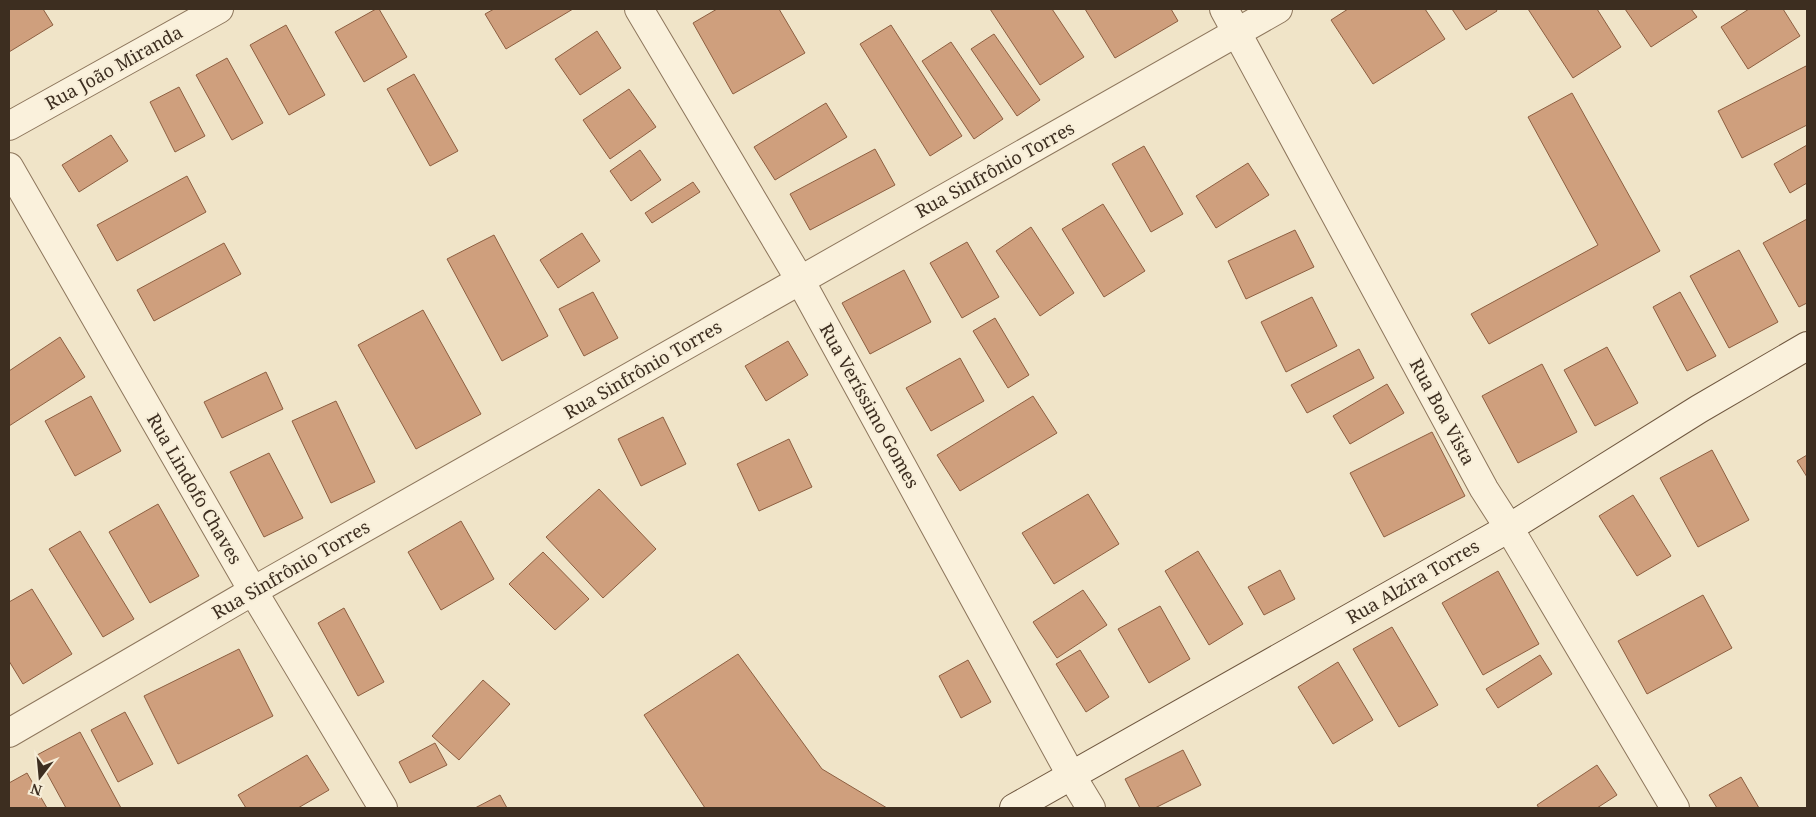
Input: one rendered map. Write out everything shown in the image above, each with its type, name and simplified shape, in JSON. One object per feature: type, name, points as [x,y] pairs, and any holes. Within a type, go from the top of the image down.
[{"type":"street","name":"Rua João Miranda","points":[[9,126],[219,9]]},
{"type":"street","name":"Rua Veríssimo Gomes","points":[[638,9],[800,280],[1071,775],[1091,808]]},
{"type":"street","name":"Rua Boa Vista","points":[[1224,9],[1484,489],[1509,528],[1674,808]]},
{"type":"street","name":"Rua Sinfrônio Torres","points":[[9,733],[253,591],[1278,9]]},
{"type":"street","name":"Rua Lindofo Chaves","points":[[9,167],[253,591],[384,808]]},
{"type":"street","name":"Rua Alzira Torres","points":[[1014,808],[1509,528],[1700,409],[1807,346]]},
{"type":"building","points":[[9,9],[43,9],[53,25],[9,52]]},
{"type":"building","points":[[379,9],[407,57],[364,82],[335,32]]},
{"type":"building","points":[[494,9],[573,9],[506,49],[485,14]]},
{"type":"building","points":[[717,9],[779,9],[805,53],[733,94],[693,23]]},
{"type":"building","points":[[990,9],[1052,9],[1084,57],[1040,85]]},
{"type":"building","points":[[1085,9],[1171,9],[1178,21],[1115,58]]},
{"type":"building","points":[[1348,9],[1425,9],[1445,39],[1373,84],[1331,20]]},
{"type":"building","points":[[1452,9],[1496,9],[1497,11],[1466,30]]},
{"type":"building","points":[[1528,9],[1597,9],[1621,47],[1573,78]]},
{"type":"building","points":[[1625,9],[1691,9],[1697,17],[1651,47]]},
{"type":"building","points":[[1749,9],[1783,9],[1800,36],[1748,69],[1721,27]]},
{"type":"building","points":[[286,25],[325,95],[289,115],[250,45]]},
{"type":"building","points":[[891,25],[962,136],[930,156],[860,44]]},
{"type":"building","points":[[597,31],[621,68],[580,95],[555,59]]},
{"type":"building","points":[[994,34],[1040,100],[1017,116],[971,49]]},
{"type":"building","points":[[951,42],[1003,119],[974,139],[922,61]]},
{"type":"building","points":[[227,58],[263,123],[232,140],[196,75]]},
{"type":"building","points":[[1806,66],[1807,125],[1742,158],[1718,111]]},
{"type":"building","points":[[414,74],[458,151],[430,166],[387,89]]},
{"type":"building","points":[[179,87],[205,136],[175,152],[150,102]]},
{"type":"building","points":[[629,89],[656,127],[610,159],[583,120]]},
{"type":"building","points":[[1572,93],[1660,251],[1489,344],[1471,314],[1598,245],[1528,117]]},
{"type":"building","points":[[826,103],[847,137],[775,180],[754,147]]},
{"type":"building","points":[[111,135],[128,161],[79,192],[62,165]]},
{"type":"building","points":[[1807,145],[1807,183],[1790,193],[1774,164]]},
{"type":"building","points":[[1144,146],[1183,214],[1151,232],[1112,164]]},
{"type":"building","points":[[875,149],[895,185],[810,230],[790,194]]},
{"type":"building","points":[[640,150],[661,180],[631,201],[610,171]]},
{"type":"building","points":[[1248,163],[1269,195],[1216,228],[1196,196]]},
{"type":"building","points":[[187,176],[206,212],[117,261],[97,225]]},
{"type":"building","points":[[693,182],[700,192],[652,223],[645,213]]},
{"type":"building","points":[[1103,204],[1145,271],[1104,297],[1062,229]]},
{"type":"building","points":[[1807,219],[1807,303],[1799,307],[1763,243]]},
{"type":"building","points":[[1031,227],[1074,293],[1040,316],[996,251]]},
{"type":"building","points":[[1295,230],[1314,267],[1246,299],[1228,261]]},
{"type":"building","points":[[582,233],[600,261],[558,288],[540,260]]},
{"type":"building","points":[[494,235],[548,336],[502,361],[447,259]]},
{"type":"building","points":[[967,242],[999,297],[962,318],[930,263]]},
{"type":"building","points":[[224,243],[241,274],[154,321],[137,290]]},
{"type":"building","points":[[1739,250],[1778,322],[1729,348],[1690,276]]},
{"type":"building","points":[[904,270],[931,322],[870,354],[842,303]]},
{"type":"building","points":[[593,292],[618,338],[584,356],[559,309]]},
{"type":"building","points":[[1680,292],[1716,356],[1687,371],[1653,307]]},
{"type":"building","points":[[1312,297],[1337,346],[1286,372],[1261,322]]},
{"type":"building","points":[[423,310],[481,414],[416,449],[358,345]]},
{"type":"building","points":[[995,318],[1029,375],[1008,388],[973,331]]},
{"type":"building","points":[[60,337],[85,377],[9,426],[9,371]]},
{"type":"building","points":[[788,341],[808,375],[766,401],[745,366]]},
{"type":"building","points":[[1607,347],[1638,403],[1595,426],[1564,370]]},
{"type":"building","points":[[1359,349],[1374,378],[1307,413],[1291,385]]},
{"type":"building","points":[[960,358],[984,401],[931,431],[906,388]]},
{"type":"building","points":[[1542,364],[1577,432],[1518,463],[1482,396]]},
{"type":"building","points":[[266,372],[283,409],[222,438],[204,402]]},
{"type":"building","points":[[1387,384],[1404,413],[1350,444],[1333,416]]},
{"type":"building","points":[[91,396],[121,451],[75,476],[45,421]]},
{"type":"building","points":[[1033,396],[1057,433],[960,491],[937,455]]},
{"type":"building","points":[[336,401],[375,482],[331,503],[292,421]]},
{"type":"building","points":[[663,417],[686,464],[641,486],[618,439]]},
{"type":"building","points":[[1432,432],[1465,496],[1384,537],[1350,473]]},
{"type":"building","points":[[789,439],[812,487],[759,511],[737,464]]},
{"type":"building","points":[[1712,450],[1749,520],[1698,547],[1660,478]]},
{"type":"building","points":[[269,453],[303,518],[264,537],[230,472]]},
{"type":"building","points":[[1807,455],[1807,477],[1797,461]]},
{"type":"building","points":[[599,489],[656,549],[603,598],[546,537]]},
{"type":"building","points":[[1088,494],[1119,544],[1054,584],[1022,533]]},
{"type":"building","points":[[1633,495],[1671,556],[1637,576],[1599,516]]},
{"type":"building","points":[[158,504],[199,576],[150,603],[109,532]]},
{"type":"building","points":[[461,521],[494,579],[441,610],[408,552]]},
{"type":"building","points":[[80,531],[134,619],[103,637],[49,549]]},
{"type":"building","points":[[1198,551],[1243,624],[1209,645],[1165,571]]},
{"type":"building","points":[[543,552],[589,599],[555,630],[509,584]]},
{"type":"building","points":[[1280,570],[1295,599],[1264,615],[1248,587]]},
{"type":"building","points":[[1498,571],[1539,644],[1483,675],[1442,603]]},
{"type":"building","points":[[32,589],[72,654],[23,684],[9,661],[9,602]]},
{"type":"building","points":[[1083,590],[1107,625],[1057,658],[1033,622]]},
{"type":"building","points":[[1703,595],[1732,648],[1647,694],[1618,641]]},
{"type":"building","points":[[1160,606],[1190,659],[1149,683],[1118,629]]},
{"type":"building","points":[[344,608],[384,682],[358,696],[318,623]]},
{"type":"building","points":[[1392,627],[1438,705],[1399,727],[1353,649]]},
{"type":"building","points":[[239,649],[273,716],[178,764],[144,696]]},
{"type":"building","points":[[1080,650],[1109,697],[1086,712],[1056,664]]},
{"type":"building","points":[[738,654],[822,769],[887,808],[705,808],[644,715]]},
{"type":"building","points":[[1540,655],[1552,674],[1498,708],[1486,689]]},
{"type":"building","points":[[968,660],[991,702],[961,718],[939,676]]},
{"type":"building","points":[[1338,662],[1373,720],[1333,744],[1298,687]]},
{"type":"building","points":[[483,680],[510,704],[459,760],[432,736]]},
{"type":"building","points":[[125,712],[153,764],[118,782],[91,730]]},
{"type":"building","points":[[80,732],[121,808],[66,808],[37,755]]},
{"type":"building","points":[[435,743],[447,765],[410,783],[399,762]]},
{"type":"building","points":[[1183,750],[1201,785],[1155,808],[1140,808],[1125,779]]},
{"type":"building","points":[[307,755],[329,790],[298,808],[246,808],[238,795]]},
{"type":"building","points":[[1597,765],[1617,795],[1597,808],[1539,808],[1537,805]]},
{"type":"building","points":[[27,773],[47,808],[9,808],[9,783]]},
{"type":"building","points":[[1741,777],[1759,808],[1717,808],[1709,795]]},
{"type":"building","points":[[500,795],[507,808],[475,808]]}]
